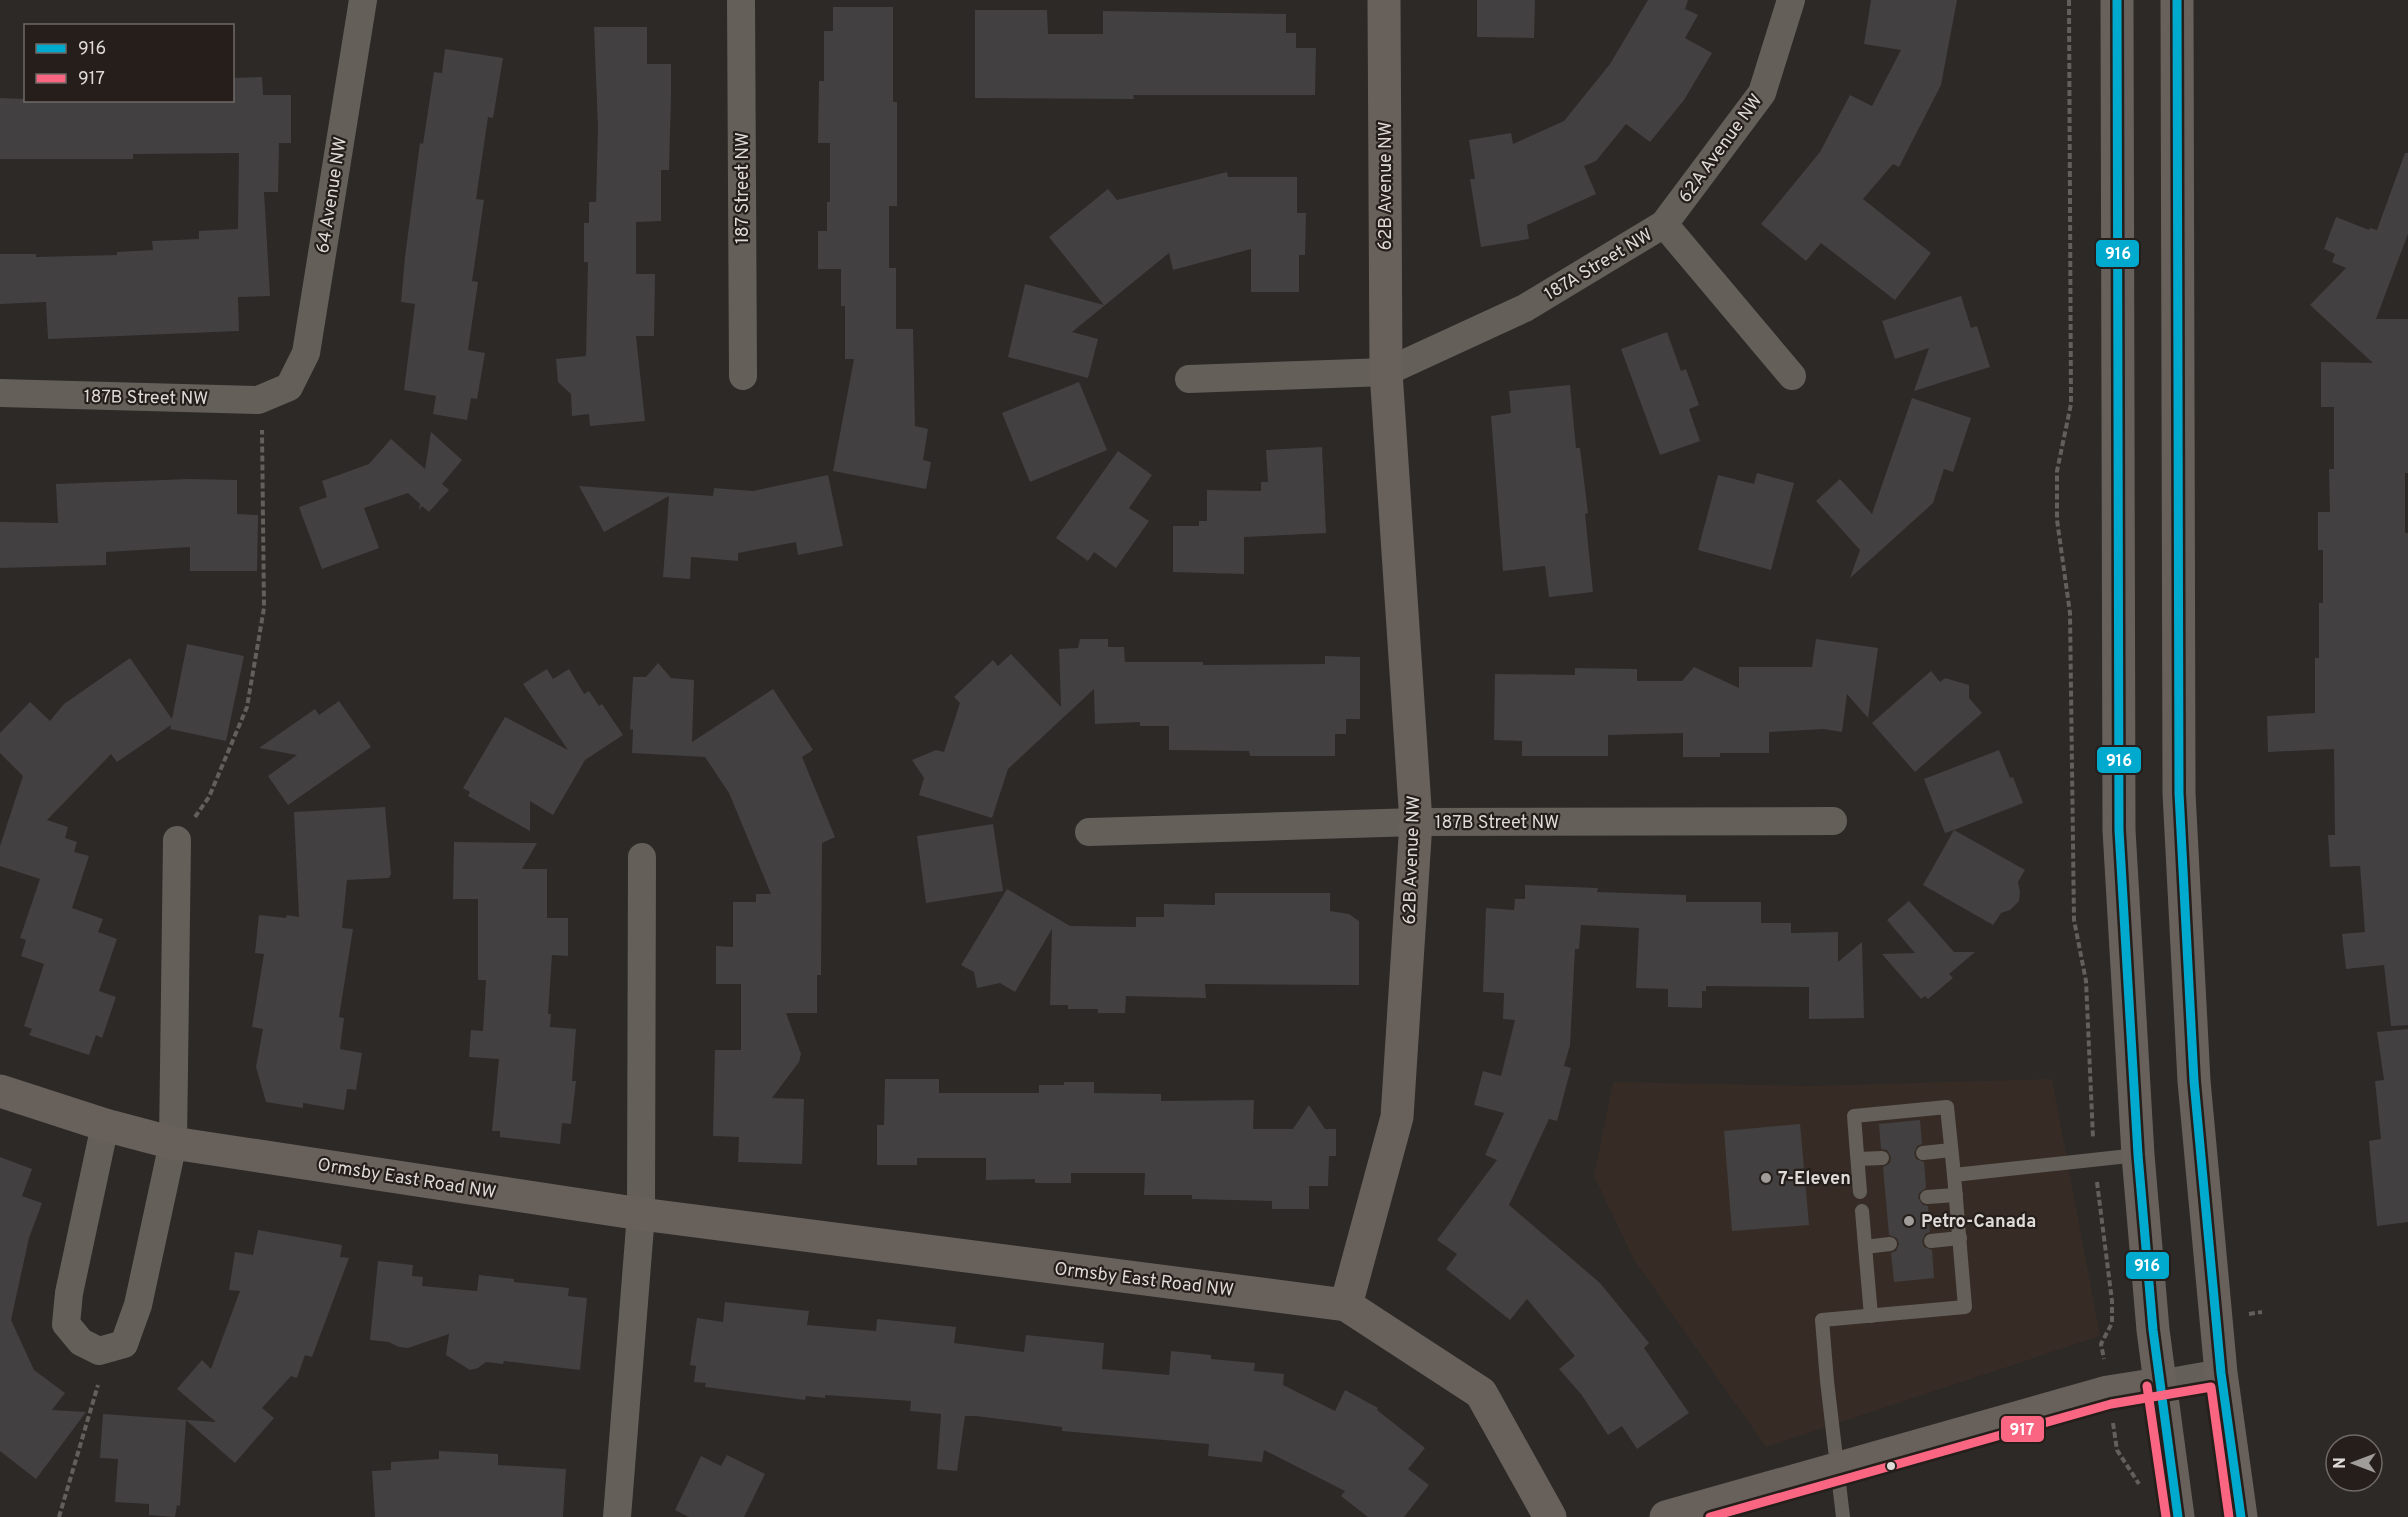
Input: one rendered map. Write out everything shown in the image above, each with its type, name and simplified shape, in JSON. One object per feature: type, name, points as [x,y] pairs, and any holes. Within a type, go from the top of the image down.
[{"type":"street","name":"64 Avenue NW","points":[[289,387],[306,353],[363,0]]},
{"type":"street","name":"187 Street NW","points":[[741,0],[742,376]]},
{"type":"street","name":"62B Avenue NW","points":[[1346,1305],[1397,1117],[1416,822],[1386,372],[1384,0]]},
{"type":"street","name":"62A Avenue NW","points":[[1664,224],[1762,93],[1791,0]]},
{"type":"street","points":[[2118,0],[2120,830],[2138,1155],[2159,1384],[2178,1517]]},
{"type":"street","points":[[2177,0],[2179,793],[2194,1081],[2221,1373],[2241,1517]]},
{"type":"street","name":"187A Street NW","points":[[1386,372],[1524,308],[1664,224],[1792,376]]},
{"type":"street","points":[[1189,379],[1386,372]]},
{"type":"street","name":"187B Street NW","points":[[0,393],[258,400],[289,387]]},
{"type":"street","name":"187B Street NW","points":[[1089,832],[1416,822],[1833,821]]},
{"type":"street","points":[[105,1125],[69,1293],[66,1324],[81,1341],[99,1351],[124,1344],[128,1334],[138,1305],[173,1143],[177,840]]},
{"type":"street","points":[[617,1517],[641,1214],[642,857]]},
{"type":"street","name":"Ormsby East Road NW","points":[[0,1091],[105,1125],[173,1143],[641,1214],[1346,1305],[1481,1393],[1550,1517]]},
{"type":"street","points":[[1666,1517],[2108,1392],[2221,1373]]},
{"type":"lane","points":[[1842,1517],[1822,1320],[1965,1307],[1947,1107],[1854,1116],[1860,1192]]},
{"type":"lane","points":[[1923,1153],[1952,1150]]},
{"type":"lane","points":[[1954,1175],[2138,1155]]},
{"type":"lane","points":[[1858,1160],[1882,1158]]},
{"type":"lane","points":[[1927,1197],[1956,1195]]},
{"type":"lane","points":[[1862,1211],[1871,1316]]},
{"type":"lane","points":[[1931,1241],[1960,1238]]},
{"type":"lane","points":[[1865,1247],[1890,1244]]},
{"type":"path","points":[[2069,0],[2072,404],[2057,471],[2057,520],[2070,613],[2074,920],[2086,981],[2094,1160],[2112,1300],[2112,1323],[2102,1344],[2117,1450],[2142,1488]]},
{"type":"path","points":[[177,840],[209,796],[248,707],[264,608],[263,437],[258,400]]},
{"type":"path","points":[[59,1517],[98,1385]]},
{"type":"shaded area","points":[[2052,1079],[2100,1336],[1766,1447],[1634,1260],[1594,1176],[1613,1082],[1811,1086]]},
{"type":"building","points":[[1477,0],[1535,0],[1534,38],[1477,37]]},
{"type":"building","points":[[1648,0],[1688,0],[1685,9],[1698,15],[1685,38],[1712,53],[1684,100],[1650,142],[1626,124],[1596,161],[1584,166],[1596,194],[1527,225],[1529,239],[1481,247],[1470,179],[1475,179],[1469,140],[1511,133],[1513,144],[1564,121],[1610,64]]},
{"type":"building","points":[[1871,0],[1957,0],[1941,85],[1899,167],[1893,164],[1863,199],[1931,253],[1895,300],[1821,243],[1806,261],[1761,224],[1820,152],[1850,95],[1872,106],[1901,50],[1864,44]]},
{"type":"building","points":[[833,7],[893,7],[893,102],[897,102],[897,206],[889,206],[889,268],[896,268],[896,329],[913,329],[915,426],[928,429],[923,460],[931,462],[926,489],[833,471],[854,359],[845,359],[845,306],[841,306],[841,269],[818,269],[818,231],[827,231],[827,202],[830,202],[830,143],[818,143],[819,81],[824,81],[824,31],[833,31]]},
{"type":"building","points":[[975,10],[1047,10],[1048,34],[1103,34],[1103,11],[1286,14],[1286,33],[1296,33],[1296,48],[1316,48],[1315,95],[1133,95],[1134,99],[975,98]]},
{"type":"building","points":[[594,27],[647,27],[647,64],[671,64],[671,96],[669,170],[661,170],[661,221],[636,222],[636,274],[655,274],[654,336],[636,336],[645,421],[590,426],[589,414],[572,416],[571,394],[558,382],[556,359],[586,356],[588,262],[584,262],[584,223],[589,223],[589,202],[596,202],[598,128]]},
{"type":"building","points":[[445,49],[503,58],[493,118],[488,117],[476,199],[484,200],[472,281],[478,282],[468,350],[485,353],[477,399],[471,398],[467,420],[433,414],[436,396],[404,390],[415,304],[401,302],[405,257],[420,143],[423,144],[434,72],[442,73]]},
{"type":"building","points":[[262,77],[263,95],[291,95],[291,143],[279,143],[278,192],[264,192],[270,296],[238,297],[239,331],[48,339],[46,302],[0,304],[0,254],[36,254],[36,257],[117,255],[117,252],[153,250],[152,241],[199,239],[199,231],[238,229],[239,153],[133,154],[133,159],[0,159],[0,98],[24,99],[24,102],[234,102],[234,78]]},
{"type":"building","points":[[2405,153],[2408,153],[2408,234],[2376,319],[2408,319],[2408,473],[2405,473],[2405,533],[2408,533],[2408,1025],[2391,1026],[2384,965],[2346,969],[2342,934],[2365,932],[2360,866],[2330,867],[2328,835],[2335,835],[2334,749],[2268,752],[2267,716],[2315,713],[2315,658],[2319,658],[2319,603],[2323,603],[2323,550],[2318,550],[2318,512],[2330,512],[2329,469],[2334,469],[2334,407],[2321,407],[2321,362],[2373,363],[2310,305],[2346,268],[2332,262],[2335,254],[2324,249],[2336,217],[2369,230],[2370,228],[2377,230]]},
{"type":"building","points":[[1227,172],[1228,177],[1297,177],[1297,213],[1306,213],[1305,255],[1299,255],[1299,292],[1251,292],[1251,249],[1173,270],[1169,253],[1072,332],[1098,339],[1088,378],[1008,357],[1025,284],[1104,305],[1049,237],[1108,189],[1117,200]]},
{"type":"building","points":[[1961,296],[1971,328],[1977,326],[1990,367],[1914,391],[1929,348],[1895,359],[1882,321]]},
{"type":"building","points":[[1667,332],[1681,371],[1686,369],[1699,405],[1689,409],[1700,441],[1660,455],[1621,349]]},
{"type":"building","points":[[1079,382],[1107,450],[1030,482],[1002,413]]},
{"type":"building","points":[[1570,385],[1576,448],[1580,448],[1588,513],[1585,514],[1593,592],[1549,597],[1545,566],[1503,571],[1491,416],[1511,413],[1509,391]]},
{"type":"building","points":[[1912,398],[1971,418],[1953,472],[1944,469],[1933,503],[1850,578],[1860,550],[1816,501],[1840,479],[1872,514]]},
{"type":"building","points":[[431,432],[462,460],[442,484],[449,490],[429,512],[422,506],[419,510],[420,504],[408,493],[364,508],[379,548],[322,569],[299,507],[327,497],[322,481],[369,464],[391,439],[425,469]]},
{"type":"building","points":[[1322,447],[1326,533],[1244,537],[1244,574],[1173,572],[1173,526],[1199,526],[1199,521],[1207,521],[1207,490],[1261,491],[1261,482],[1268,482],[1266,450]]},
{"type":"building","points":[[1118,451],[1152,475],[1129,508],[1149,521],[1116,568],[1094,552],[1088,561],[1056,538]]},
{"type":"building","points":[[1757,473],[1794,483],[1771,570],[1698,550],[1718,475],[1754,484]]},
{"type":"building","points":[[828,475],[843,546],[798,555],[796,542],[738,553],[738,561],[691,557],[690,579],[663,577],[669,496],[604,532],[579,486],[713,496],[714,488],[753,491]]},
{"type":"building","points":[[189,479],[237,480],[237,514],[258,515],[257,571],[190,571],[190,547],[106,552],[106,565],[0,568],[0,522],[58,523],[56,484]]},
{"type":"building","points":[[1080,639],[1108,639],[1108,647],[1124,647],[1125,662],[1203,662],[1203,665],[1325,664],[1325,656],[1360,657],[1360,719],[1346,719],[1346,734],[1335,734],[1335,756],[1250,756],[1249,751],[1169,750],[1169,726],[1140,726],[1140,722],[1095,724],[1094,689],[1008,769],[992,818],[919,795],[924,778],[912,760],[936,750],[944,752],[960,703],[954,697],[993,660],[998,666],[1011,654],[1061,707],[1059,649],[1078,648]]},
{"type":"building","points":[[1816,639],[1878,648],[1868,718],[1847,694],[1842,732],[1824,729],[1769,732],[1769,753],[1720,753],[1720,757],[1683,757],[1683,733],[1608,735],[1608,756],[1522,756],[1522,741],[1494,740],[1495,674],[1575,675],[1575,668],[1637,669],[1637,681],[1682,681],[1694,667],[1739,688],[1739,667],[1812,667]]},
{"type":"building","points":[[187,644],[244,656],[226,741],[170,729],[171,725],[117,762],[111,754],[47,820],[68,827],[65,838],[77,842],[74,852],[89,856],[72,908],[103,919],[98,932],[117,939],[99,991],[116,997],[102,1038],[96,1035],[89,1055],[29,1035],[32,1029],[24,1026],[44,964],[21,956],[26,940],[20,938],[40,879],[0,866],[0,846],[23,776],[0,753],[0,733],[30,702],[50,721],[64,704],[130,658],[172,719]]},
{"type":"building","points":[[658,663],[671,678],[694,680],[692,742],[773,689],[813,750],[802,757],[835,837],[822,843],[821,975],[817,975],[817,1013],[786,1013],[801,1054],[799,1062],[772,1098],[804,1099],[802,1164],[738,1162],[739,1137],[713,1136],[715,1050],[741,1050],[741,984],[716,984],[716,946],[733,947],[733,902],[756,902],[756,894],[771,894],[729,793],[705,757],[632,753],[633,729],[630,730],[633,677],[646,677]]},
{"type":"building","points":[[547,669],[553,679],[569,669],[584,694],[589,691],[599,706],[602,704],[623,735],[585,760],[553,815],[530,801],[530,831],[468,796],[470,792],[463,788],[505,717],[568,750],[523,684]]},
{"type":"building","points":[[1931,671],[1940,682],[1945,678],[1969,685],[1969,698],[1982,713],[1915,772],[1872,723]]},
{"type":"building","points":[[339,701],[371,747],[288,805],[268,776],[297,755],[259,748],[315,709],[319,715]]},
{"type":"building","points":[[1999,750],[2023,803],[1945,833],[1924,779]]},
{"type":"building","points":[[385,807],[391,874],[389,878],[347,880],[342,928],[353,929],[339,1017],[344,1018],[340,1049],[362,1053],[356,1090],[347,1089],[344,1110],[303,1103],[303,1108],[266,1102],[256,1067],[263,1029],[252,1027],[264,954],[255,953],[259,915],[299,917],[294,812]]},
{"type":"building","points":[[993,824],[1003,891],[926,903],[917,836]]},
{"type":"building","points":[[1954,830],[2025,870],[2018,882],[2019,901],[2010,910],[2001,913],[1993,925],[1923,885]]},
{"type":"building","points":[[454,842],[537,843],[522,869],[547,869],[547,918],[568,918],[568,956],[552,955],[548,1014],[551,1014],[550,1027],[576,1029],[572,1081],[576,1081],[571,1124],[562,1123],[560,1144],[500,1137],[500,1131],[492,1131],[499,1059],[469,1057],[471,1030],[483,1031],[486,980],[478,980],[478,899],[453,899]]},
{"type":"building","points":[[1525,885],[1598,888],[1597,892],[1686,895],[1686,902],[1761,902],[1761,923],[1791,923],[1791,933],[1838,932],[1838,962],[1862,942],[1864,1018],[1809,1019],[1809,987],[1706,986],[1706,991],[1702,991],[1702,1008],[1668,1007],[1668,989],[1636,988],[1639,928],[1581,925],[1579,949],[1575,949],[1570,1045],[1564,1066],[1571,1068],[1557,1121],[1549,1119],[1509,1205],[1600,1283],[1649,1343],[1644,1348],[1689,1413],[1637,1449],[1622,1426],[1608,1435],[1581,1394],[1559,1369],[1575,1356],[1527,1299],[1510,1320],[1446,1269],[1457,1254],[1437,1240],[1497,1160],[1485,1155],[1504,1113],[1474,1105],[1483,1071],[1501,1076],[1515,1020],[1503,1019],[1504,993],[1483,992],[1486,908],[1514,910],[1515,899],[1525,899]]},
{"type":"building","points":[[1007,889],[1070,926],[1136,927],[1136,917],[1164,917],[1164,904],[1215,905],[1215,893],[1330,893],[1330,911],[1349,914],[1359,921],[1359,985],[1205,984],[1206,998],[1126,996],[1125,1013],[1098,1013],[1098,1009],[1068,1009],[1068,1005],[1050,1005],[1052,929],[1015,992],[1000,983],[977,988],[974,972],[961,965]]},
{"type":"building","points":[[1909,901],[1954,952],[1975,952],[1949,974],[1953,978],[1928,999],[1925,996],[1921,999],[1882,954],[1915,953],[1887,920]]},
{"type":"building","points":[[2408,1029],[2408,1222],[2377,1226],[2369,1141],[2381,1139],[2375,1081],[2384,1080],[2377,1032]]},
{"type":"building","points":[[885,1079],[939,1079],[939,1093],[1039,1093],[1039,1085],[1094,1082],[1094,1093],[1161,1094],[1161,1101],[1254,1100],[1253,1129],[1293,1129],[1309,1105],[1325,1129],[1336,1129],[1336,1156],[1329,1156],[1328,1186],[1309,1186],[1309,1209],[1272,1209],[1272,1201],[1192,1199],[1192,1195],[1144,1195],[1145,1173],[1071,1173],[1071,1183],[1035,1183],[1035,1179],[986,1180],[986,1158],[917,1158],[917,1165],[877,1165],[877,1125],[884,1125]]},
{"type":"building","name":"Petro-Canada","points":[[1920,1120],[1922,1144],[1917,1146],[1914,1153],[1916,1159],[1924,1162],[1926,1188],[1919,1193],[1918,1198],[1923,1205],[1928,1206],[1930,1232],[1925,1234],[1922,1241],[1924,1247],[1932,1250],[1934,1278],[1894,1282],[1891,1253],[1896,1251],[1899,1244],[1897,1238],[1889,1235],[1883,1167],[1890,1163],[1891,1157],[1887,1150],[1881,1149],[1879,1124]]},
{"type":"building","name":"7-Eleven","points":[[1800,1124],[1809,1225],[1732,1231],[1724,1131]]},
{"type":"building","points":[[0,1157],[32,1169],[22,1196],[42,1203],[29,1238],[11,1320],[34,1370],[65,1393],[52,1410],[86,1412],[36,1479],[0,1451]]},
{"type":"building","points":[[258,1230],[342,1245],[340,1257],[349,1258],[312,1357],[305,1355],[297,1378],[291,1376],[262,1408],[274,1418],[235,1463],[186,1420],[180,1506],[177,1505],[175,1517],[149,1515],[149,1504],[115,1502],[118,1459],[100,1458],[103,1414],[216,1422],[177,1389],[202,1360],[211,1369],[240,1291],[229,1290],[235,1252],[253,1255]]},
{"type":"building","points":[[378,1261],[413,1265],[412,1276],[423,1277],[422,1286],[477,1291],[479,1275],[514,1279],[514,1282],[569,1288],[568,1296],[587,1298],[580,1370],[504,1361],[503,1364],[486,1362],[470,1370],[446,1355],[449,1334],[408,1348],[389,1342],[370,1340]]},
{"type":"building","points":[[725,1302],[809,1311],[807,1325],[876,1331],[877,1319],[956,1327],[954,1343],[1024,1352],[1026,1335],[1104,1343],[1102,1369],[1169,1375],[1171,1351],[1211,1355],[1211,1359],[1255,1363],[1254,1371],[1284,1374],[1283,1385],[1335,1411],[1345,1390],[1378,1408],[1377,1410],[1425,1448],[1408,1469],[1429,1485],[1404,1517],[1368,1517],[1341,1496],[1345,1491],[1264,1450],[1262,1462],[1208,1456],[1209,1444],[1062,1431],[1062,1427],[976,1416],[965,1416],[957,1471],[937,1469],[941,1414],[910,1411],[911,1401],[825,1395],[825,1398],[806,1396],[805,1400],[705,1387],[706,1383],[694,1382],[696,1366],[690,1365],[697,1318],[723,1322]]},
{"type":"building","points":[[439,1451],[498,1454],[498,1465],[566,1469],[563,1517],[375,1517],[372,1471],[391,1470],[391,1462],[439,1459]]},
{"type":"building","points":[[727,1455],[765,1474],[744,1517],[689,1517],[675,1510],[701,1456],[721,1466]]},
{"type":"transit line","name":"916","points":[[2117,0],[2119,830],[2138,1155],[2153,1330],[2178,1517]]},
{"type":"transit line","name":"916","points":[[2177,0],[2179,793],[2194,1081],[2221,1373],[2241,1517]]},
{"type":"transit line","name":"917","points":[[2147,1386],[2166,1517]]},
{"type":"transit line","name":"917","points":[[1710,1517],[2111,1404],[2211,1387],[2229,1517]]},
{"type":"place","name":"7-Eleven","points":[[1766,1178]]},
{"type":"place","name":"Petro-Canada","points":[[1909,1221]]}]
